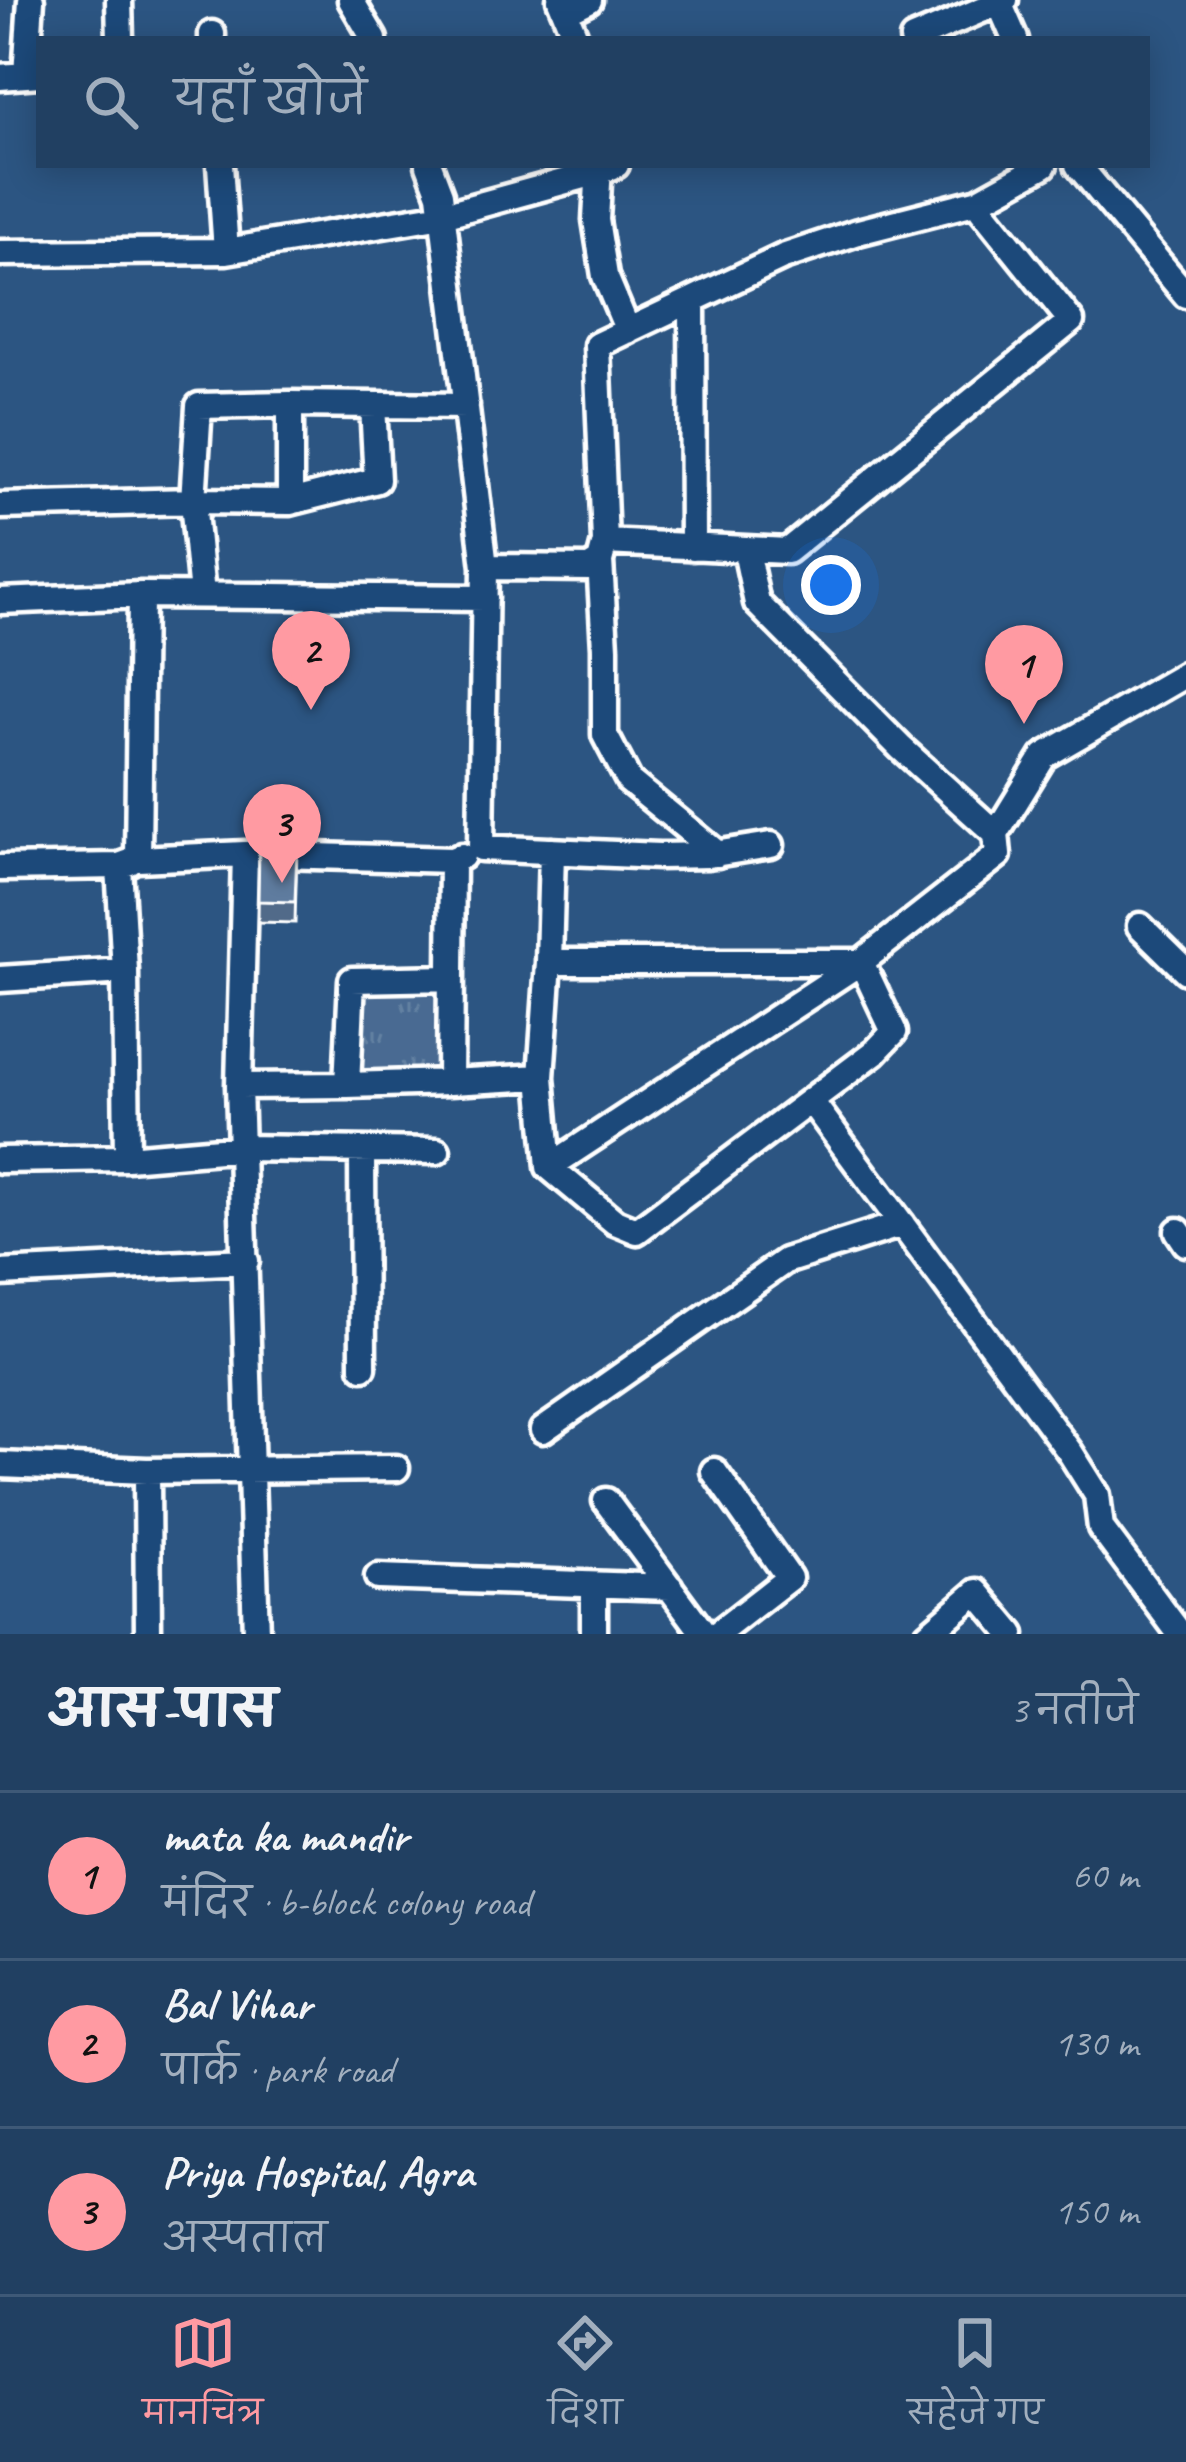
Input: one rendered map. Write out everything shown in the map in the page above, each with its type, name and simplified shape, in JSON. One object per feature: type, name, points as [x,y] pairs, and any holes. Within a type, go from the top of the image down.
[{"type":"street","points":[[22,76],[31,0]]},
{"type":"street","points":[[119,0],[120,36]]},
{"type":"street","points":[[351,0],[372,36]]},
{"type":"street","points":[[575,36],[567,4],[589,0]]},
{"type":"street","points":[[920,36],[999,2],[1014,36]]},
{"type":"street","points":[[220,168],[226,250]]},
{"type":"street","points":[[430,168],[443,215],[485,567],[481,848]]},
{"type":"street","points":[[0,254],[226,250],[443,215],[602,168]]},
{"type":"street","points":[[605,168],[596,220],[605,276],[628,331]]},
{"type":"street","points":[[718,854],[629,781],[604,735],[598,345],[782,257],[979,201],[1039,168]]},
{"type":"street","points":[[1080,168],[1186,295]]},
{"type":"street","points":[[602,552],[787,551],[1071,320],[979,201]]},
{"type":"street","points":[[692,300],[693,548]]},
{"type":"street","points":[[290,404],[290,502]]},
{"type":"street","points":[[0,506],[290,502],[377,480],[373,405]]},
{"type":"street","points":[[202,595],[193,501],[199,406],[466,406]]},
{"type":"street","points":[[746,551],[758,603],[901,748],[996,833]]},
{"type":"street","points":[[485,567],[590,568],[602,552]]},
{"type":"street","points":[[0,601],[141,595],[485,598]]},
{"type":"street","points":[[127,1158],[125,971],[141,595]]},
{"type":"street","points":[[549,1167],[861,962],[998,855],[996,833],[1044,756],[1186,674]]},
{"type":"street","points":[[0,868],[245,854],[452,860],[481,848],[659,856],[718,854],[770,845]]},
{"type":"street","points":[[552,851],[541,1077],[549,1167],[615,1222],[637,1231],[875,1052],[894,1032],[861,962]]},
{"type":"street","points":[[245,854],[239,1086],[256,1634]]},
{"type":"street","points":[[450,1082],[452,860]]},
{"type":"street","points":[[1140,926],[1186,971]]},
{"type":"street","points":[[549,962],[861,962]]},
{"type":"street","points":[[0,979],[125,971]]},
{"type":"street","points":[[347,1085],[352,980],[451,978]]},
{"type":"street","points":[[239,1086],[541,1077]]},
{"type":"street","points":[[811,1101],[1070,1452],[1096,1495],[1101,1528],[1180,1634]]},
{"type":"street","points":[[0,1160],[127,1158],[243,1148],[437,1151]]},
{"type":"street","points":[[362,1151],[363,1366]]},
{"type":"street","points":[[543,1430],[785,1261],[902,1225]]},
{"type":"street","points":[[0,1273],[245,1261]]},
{"type":"street","points":[[0,1465],[147,1471],[396,1468]]},
{"type":"street","points":[[147,1471],[148,1634]]},
{"type":"street","points":[[714,1471],[789,1578],[717,1634]]},
{"type":"street","points":[[606,1501],[704,1634]]},
{"type":"street","points":[[378,1576],[670,1587]]},
{"type":"street","points":[[594,1586],[595,1634]]},
{"type":"street","points":[[928,1634],[977,1592],[1012,1634]]},
{"type":"green space","points":[[440,993],[438,1075],[359,1074],[361,994]]},
{"type":"building","points":[[259,848],[297,848],[295,902],[258,901]]},
{"type":"place","name":"Bal Vihar","points":[[311,710]]},
{"type":"place","name":"mata ka mandir","points":[[1024,724]]},
{"type":"place","name":"Priya Hospital, Agra","points":[[282,883]]}]
